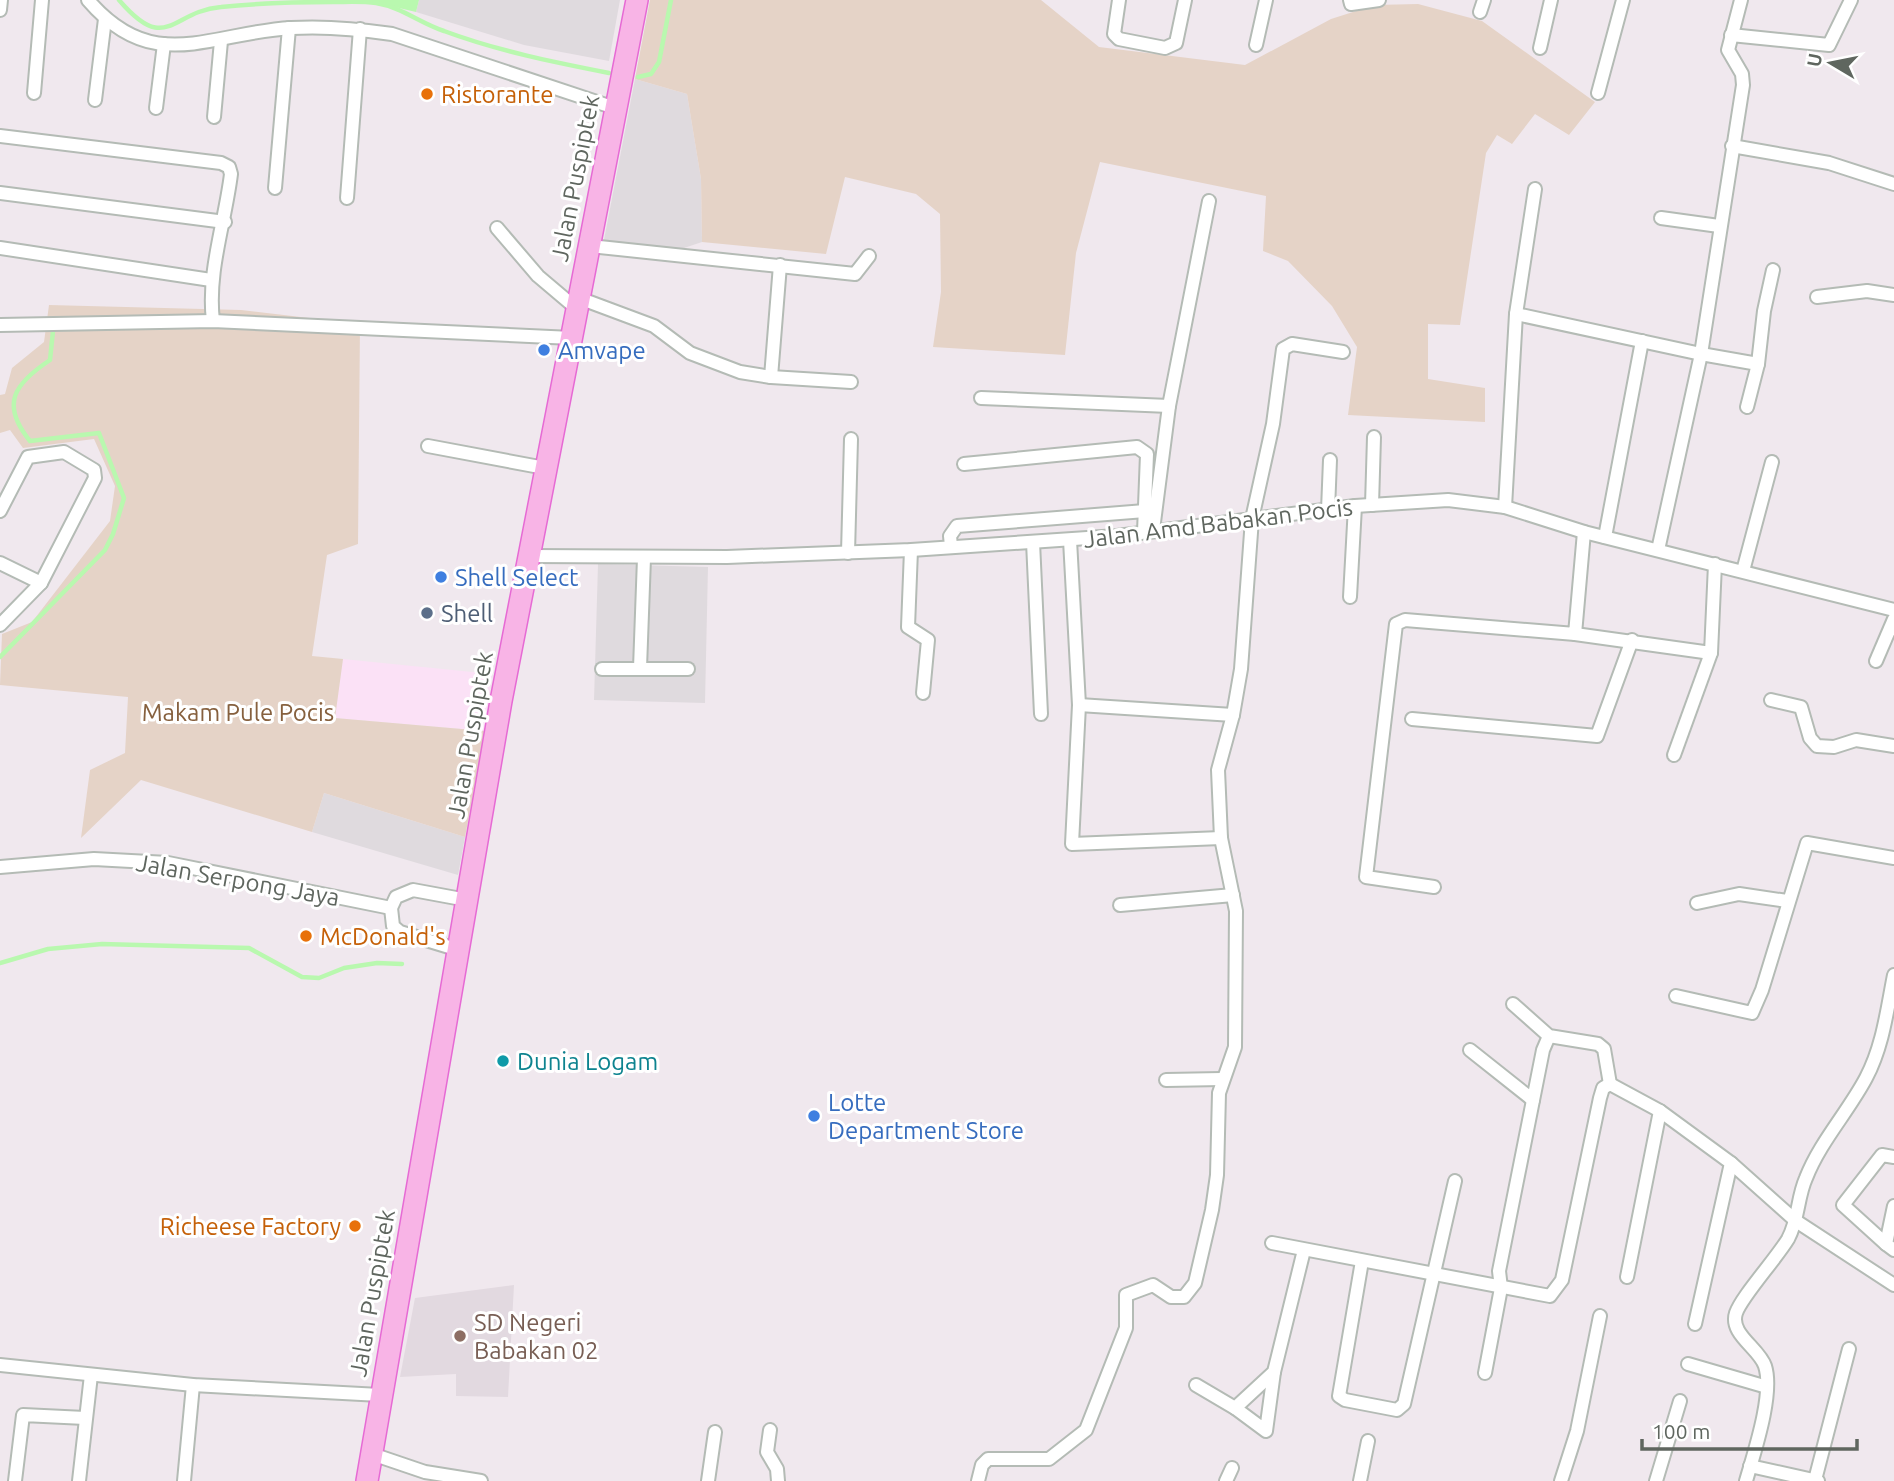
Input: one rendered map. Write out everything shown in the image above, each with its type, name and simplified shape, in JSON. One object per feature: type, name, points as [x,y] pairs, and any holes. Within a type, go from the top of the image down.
[{"type":"main road","name":"Jalan Puspiptek","points":[[367,1481],[529,555],[637,0]]},
{"type":"street","points":[[0,10],[1,0]]},
{"type":"street","points":[[34,93],[42,0]]},
{"type":"street","points":[[88,0],[104,19],[134,39],[164,44],[221,41],[289,28],[360,29],[392,34],[615,108]]},
{"type":"street","points":[[1119,0],[1114,34],[1119,39],[1165,48],[1176,43],[1185,0]]},
{"type":"street","points":[[1256,45],[1266,0]]},
{"type":"street","points":[[1349,0],[1352,4],[1379,0]]},
{"type":"street","points":[[1540,48],[1551,0]]},
{"type":"street","points":[[1598,93],[1623,0]]},
{"type":"street","points":[[1658,550],[1701,354],[1744,78],[1730,56],[1731,34],[1741,0]]},
{"type":"street","points":[[1731,34],[1829,44],[1850,0]]},
{"type":"street","points":[[95,100],[104,19]]},
{"type":"street","points":[[275,188],[289,28]]},
{"type":"street","points":[[346,198],[360,29]]},
{"type":"street","points":[[214,117],[221,41]]},
{"type":"street","points":[[156,108],[164,44]]},
{"type":"street","points":[[0,136],[226,164],[231,174],[225,222],[211,280],[213,321]]},
{"type":"street","points":[[1732,146],[1829,163],[1894,184]]},
{"type":"street","points":[[1505,507],[1516,314],[1535,189]]},
{"type":"street","points":[[0,194],[225,222]]},
{"type":"street","points":[[1149,531],[1169,407],[1209,201]]},
{"type":"street","points":[[1661,218],[1719,226]]},
{"type":"street","points":[[497,228],[538,276],[578,304],[654,326],[690,353],[740,372],[771,377],[851,382]]},
{"type":"street","points":[[590,246],[855,274],[869,256]]},
{"type":"street","points":[[0,248],[211,280]]},
{"type":"street","points":[[771,377],[780,265]]},
{"type":"street","points":[[1748,407],[1758,364],[1764,311],[1773,270]]},
{"type":"street","points":[[1817,297],[1867,291],[1894,295]]},
{"type":"street","points":[[1516,314],[1758,364]]},
{"type":"street","points":[[0,325],[213,321],[572,338]]},
{"type":"street","points":[[1605,537],[1642,341]]},
{"type":"street","points":[[978,1481],[982,1465],[988,1459],[1049,1459],[1086,1430],[1126,1328],[1126,1295],[1153,1285],[1171,1297],[1184,1297],[1192,1290],[1215,1192],[1219,1102],[1223,1079],[1234,1047],[1234,895],[1221,838],[1217,770],[1233,715],[1245,637],[1252,519],[1273,424],[1283,349],[1292,344],[1343,352]]},
{"type":"street","points":[[981,398],[1169,407]]},
{"type":"street","points":[[1372,505],[1374,437]]},
{"type":"street","points":[[848,553],[852,439]]},
{"type":"street","points":[[428,446],[545,468]]},
{"type":"street","points":[[964,464],[1138,447],[1147,454],[1145,511],[1149,531]]},
{"type":"street","points":[[0,511],[28,457],[64,452],[94,470],[94,478],[41,583],[0,625]]},
{"type":"street","points":[[1328,510],[1330,460]]},
{"type":"street","points":[[1743,571],[1772,462]]},
{"type":"street","name":"Jalan Amd Babakan Pocis","points":[[529,555],[644,558],[911,550],[1070,540],[1355,506],[1448,500],[1505,507],[1584,532],[1894,610]]},
{"type":"street","points":[[1350,597],[1355,506]]},
{"type":"street","points":[[951,546],[950,536],[957,526],[1145,511]]},
{"type":"street","points":[[1575,634],[1584,532]]},
{"type":"street","points":[[1070,540],[1079,705],[1073,845],[1221,838]]},
{"type":"street","points":[[1033,542],[1041,714]]},
{"type":"street","points":[[911,550],[908,627],[928,640],[923,693]]},
{"type":"street","points":[[640,668],[644,558]]},
{"type":"street","points":[[0,564],[41,583]]},
{"type":"street","points":[[1674,755],[1680,746],[1712,653],[1715,564]]},
{"type":"street","points":[[1877,661],[1894,619]]},
{"type":"street","points":[[1434,887],[1366,877],[1396,624],[1405,620],[1575,634],[1712,653]]},
{"type":"street","points":[[1412,719],[1597,736],[1632,640]]},
{"type":"street","points":[[602,669],[688,669]]},
{"type":"street","points":[[1772,700],[1801,707],[1810,738],[1817,746],[1834,747],[1863,740],[1894,746]]},
{"type":"street","points":[[1079,705],[1233,715]]},
{"type":"street","points":[[1676,996],[1752,1013],[1762,990],[1787,901],[1807,843],[1894,858]]},
{"type":"street","name":"Jalan Serpong Jaya","points":[[0,867],[94,859],[168,863],[391,908]]},
{"type":"street","points":[[459,950],[400,932],[393,926],[391,908],[396,897],[413,890],[467,900]]},
{"type":"street","points":[[1697,903],[1739,894],[1787,901]]},
{"type":"street","points":[[1120,905],[1234,895]]},
{"type":"street","points":[[1746,1481],[1767,1387],[1764,1363],[1737,1331],[1736,1313],[1765,1274],[1796,1221],[1800,1195],[1812,1164],[1866,1078],[1877,1054],[1894,975]]},
{"type":"street","points":[[1513,1004],[1549,1036],[1598,1044],[1604,1049],[1610,1084]]},
{"type":"street","points":[[1485,1373],[1501,1288],[1499,1271],[1533,1100],[1549,1036]]},
{"type":"street","points":[[1470,1050],[1533,1100]]},
{"type":"street","points":[[1166,1080],[1223,1079]]},
{"type":"street","points":[[1610,1084],[1660,1111],[1731,1163],[1796,1221],[1894,1285]]},
{"type":"street","points":[[1272,1242],[1550,1296],[1559,1287],[1600,1098],[1603,1088],[1610,1084]]},
{"type":"street","points":[[1628,1277],[1660,1111]]},
{"type":"street","points":[[1890,1247],[1843,1205],[1882,1155],[1894,1157]]},
{"type":"street","points":[[1695,1324],[1731,1163]]},
{"type":"street","points":[[1362,1261],[1339,1396],[1392,1410],[1404,1404],[1455,1181]]},
{"type":"street","points":[[1890,1247],[1894,1206]]},
{"type":"street","points":[[1196,1385],[1235,1408],[1266,1431],[1274,1372],[1304,1250]]},
{"type":"street","points":[[1561,1481],[1577,1430],[1600,1316]]},
{"type":"street","points":[[1751,1465],[1817,1481],[1849,1349]]},
{"type":"street","points":[[1688,1364],[1767,1387]]},
{"type":"street","points":[[0,1365],[193,1385],[380,1395]]},
{"type":"street","points":[[1235,1408],[1274,1372]]},
{"type":"street","points":[[79,1481],[91,1375]]},
{"type":"street","points":[[184,1481],[193,1385]]},
{"type":"street","points":[[1656,1481],[1680,1401]]},
{"type":"street","points":[[15,1481],[23,1415],[85,1418]]},
{"type":"street","points":[[770,1430],[768,1452],[777,1469],[778,1481]]},
{"type":"street","points":[[708,1481],[715,1432]]},
{"type":"street","points":[[1360,1481],[1368,1441]]},
{"type":"street","points":[[372,1454],[425,1472],[481,1481]]},
{"type":"street","points":[[1226,1481],[1232,1468]]},
{"type":"shaded area","points":[[365,0],[419,0],[416,12]]},
{"type":"shaded area","points":[[419,0],[620,0],[609,61],[524,45],[416,12]]},
{"type":"shaded area","points":[[635,79],[687,94],[701,179],[702,242],[666,254],[603,245]]},
{"type":"shaded area","points":[[598,564],[708,567],[705,703],[594,700]]},
{"type":"shaded area","points":[[343,659],[492,674],[485,731],[334,718]]},
{"type":"shaded area","points":[[324,793],[465,837],[458,875],[312,832]]},
{"type":"shaded area","name":"SD Negeri Babakan 02","points":[[514,1285],[508,1397],[456,1396],[456,1374],[400,1377],[415,1298]]},
{"type":"green space","points":[[650,0],[1041,0],[1099,47],[1245,65],[1331,19],[1375,5],[1418,4],[1482,21],[1595,102],[1569,135],[1535,114],[1512,144],[1497,135],[1486,153],[1460,325],[1428,324],[1428,379],[1485,388],[1485,422],[1348,415],[1357,347],[1332,306],[1288,261],[1263,251],[1266,196],[1100,162],[1076,253],[1065,355],[933,347],[941,292],[940,214],[916,194],[845,177],[826,254],[702,242],[701,179],[687,94],[635,79]]},
{"type":"green space","name":"Makam Pule Pocis","points":[[49,305],[241,310],[360,324],[358,544],[327,555],[312,656],[343,659],[335,718],[485,731],[465,837],[324,793],[312,832],[141,780],[81,838],[90,770],[125,753],[128,697],[0,685],[2,634],[32,622],[110,521],[115,486],[94,439],[23,448],[10,430],[0,433],[0,395],[5,394],[12,368],[44,342]]},
{"type":"waterway","points":[[119,0],[135,17],[159,28],[204,10],[221,7],[291,3],[376,3],[464,38],[546,60],[609,73]]},
{"type":"waterway","points":[[638,77],[651,74],[659,62],[671,0]]},
{"type":"waterway","points":[[0,657],[105,550],[124,498],[99,433],[30,441],[15,416],[15,396],[20,386],[50,360],[53,331]]},
{"type":"waterway","points":[[0,963],[48,949],[102,944],[249,948],[302,977],[319,978],[344,968],[377,963],[402,964]]},
{"type":"place","name":"Ristorante","points":[[427,94]]},
{"type":"place","name":"Amvape","points":[[544,350]]},
{"type":"place","name":"Shell Select","points":[[441,577]]},
{"type":"place","name":"Shell","points":[[427,613]]},
{"type":"place","name":"McDonald's","points":[[306,936]]},
{"type":"place","name":"Dunia Logam","points":[[503,1061]]},
{"type":"place","name":"Lotte Department Store","points":[[814,1116]]},
{"type":"place","name":"Richeese Factory","points":[[355,1226]]},
{"type":"place","name":"SD Negeri Babakan 02","points":[[460,1336]]}]
